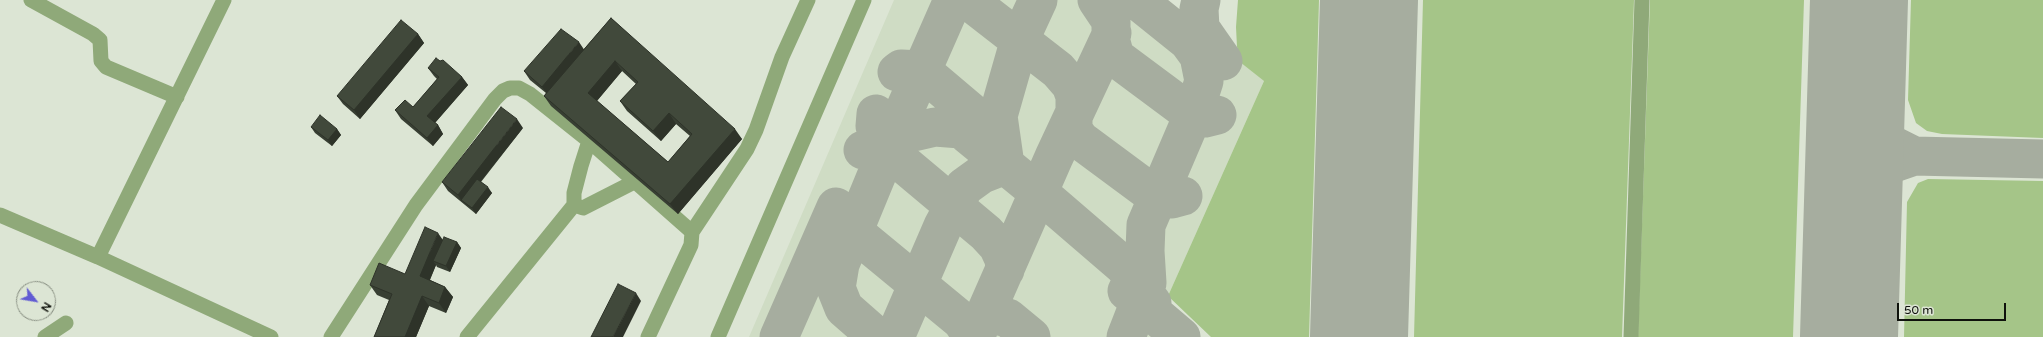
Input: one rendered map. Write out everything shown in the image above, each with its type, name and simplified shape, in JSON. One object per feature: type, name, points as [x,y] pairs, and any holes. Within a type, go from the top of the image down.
[{"type":"lane","points":[[31,0],[93,34],[100,40],[101,61],[106,67],[177,96]]},
{"type":"lane","points":[[98,257],[224,0]]},
{"type":"lane","points":[[648,337],[691,245],[692,232],[747,149],[756,130],[782,57],[808,0]]},
{"type":"lane","points":[[718,337],[864,0]]},
{"type":"lane","points":[[1631,337],[1642,0]]},
{"type":"lane","points":[[331,337],[416,205],[494,99],[503,91],[510,88],[519,88],[530,94],[590,141],[692,232]]},
{"type":"lane","points":[[467,337],[574,205],[574,194],[581,166],[590,141]]},
{"type":"lane","points":[[574,205],[583,208],[636,181]]},
{"type":"lane","points":[[0,215],[98,257],[271,337]]},
{"type":"lane","points":[[45,337],[66,323]]},
{"type":"shaded area","points":[[894,0],[1168,0],[1264,81],[1168,296],[1152,337],[749,337]]},
{"type":"green space","points":[[1238,0],[1319,0],[1309,337],[1211,337],[1168,296],[1264,81],[1240,62],[1237,47],[1236,27]]},
{"type":"green space","points":[[1423,0],[1634,0],[1622,337],[1414,337]]},
{"type":"green space","points":[[1650,0],[1804,0],[1793,337],[1638,337]]},
{"type":"green space","points":[[1911,0],[2043,0],[2043,138],[1942,134],[1927,131],[1916,123],[1908,100]]},
{"type":"green space","points":[[1928,179],[2043,181],[2043,337],[1904,337],[1907,202],[1918,183]]},
{"type":"building","points":[[611,18],[735,129],[670,204],[544,96]],"holes":[[[615,61],[638,82],[620,101],[653,131],[669,113],[692,134],[668,162],[588,93]]]},
{"type":"building","points":[[401,20],[418,34],[354,110],[337,96]]},
{"type":"building","points":[[561,29],[579,42],[542,87],[524,71]]},
{"type":"building","points":[[436,58],[440,61],[443,60],[462,77],[427,116],[438,125],[427,138],[395,110],[405,100],[413,107],[439,77],[428,68]]},
{"type":"building","points":[[501,107],[517,119],[458,195],[442,182]]},
{"type":"building","points":[[320,115],[337,129],[328,140],[311,127]]},
{"type":"building","points":[[477,179],[488,187],[472,208],[461,200]]},
{"type":"building","points":[[425,227],[438,233],[420,276],[445,287],[439,303],[422,296],[405,337],[374,337],[392,294],[370,285],[379,263],[405,274]]},
{"type":"building","points":[[444,237],[457,242],[446,266],[433,261]]},
{"type":"building","points":[[618,284],[636,293],[613,337],[591,337]]},
{"type":"taxiway","points":[[877,337],[844,308],[836,288],[840,264],[887,150],[953,0]]},
{"type":"taxiway","points":[[968,0],[1058,70],[1071,85],[1075,96],[1075,112]]},
{"type":"taxiway","points":[[895,337],[943,226],[964,187],[982,174],[1005,165],[998,116],[1020,39],[1038,0]]},
{"type":"taxiway","points":[[1097,0],[1111,21],[1111,42],[1115,57],[1193,115],[1205,118],[1217,115]]},
{"type":"taxiway","points":[[1126,337],[1147,283],[1145,251],[1146,225],[1193,115],[1204,81],[1199,56],[1188,41],[1137,0]]},
{"type":"taxiway","points":[[1201,0],[1199,9],[1200,28],[1223,61]]},
{"type":"taxiway","points":[[975,337],[1054,157],[1112,33]]},
{"type":"taxiway","points":[[897,72],[901,69],[921,70],[999,136]]},
{"type":"taxiway","points":[[1856,96],[1865,117],[1876,132],[1890,144],[1914,156]]},
{"type":"taxiway","points":[[876,114],[875,126],[879,139],[887,150],[909,133],[935,127],[961,129],[1038,192],[1124,266],[1152,303]]},
{"type":"taxiway","points":[[1073,117],[1073,130],[1080,140],[1157,197],[1172,199],[1183,196]]},
{"type":"taxiway","points":[[863,150],[877,147],[887,150],[986,233],[998,246],[1004,259],[1005,270]]},
{"type":"taxiway","points":[[1852,211],[1859,189],[1872,175],[1888,165],[1914,156],[2043,159]]},
{"type":"taxiway","points":[[779,337],[836,207]]},
{"type":"taxiway","points":[[830,233],[841,230],[854,232],[962,321],[969,332],[970,337]]},
{"type":"taxiway","points":[[1127,291],[1181,337]]},
{"type":"taxiway","points":[[981,321],[995,315],[1008,318],[1031,337]]},
{"type":"runway","points":[[1359,337],[1369,0]]},
{"type":"runway","points":[[1849,337],[1859,0]]}]
